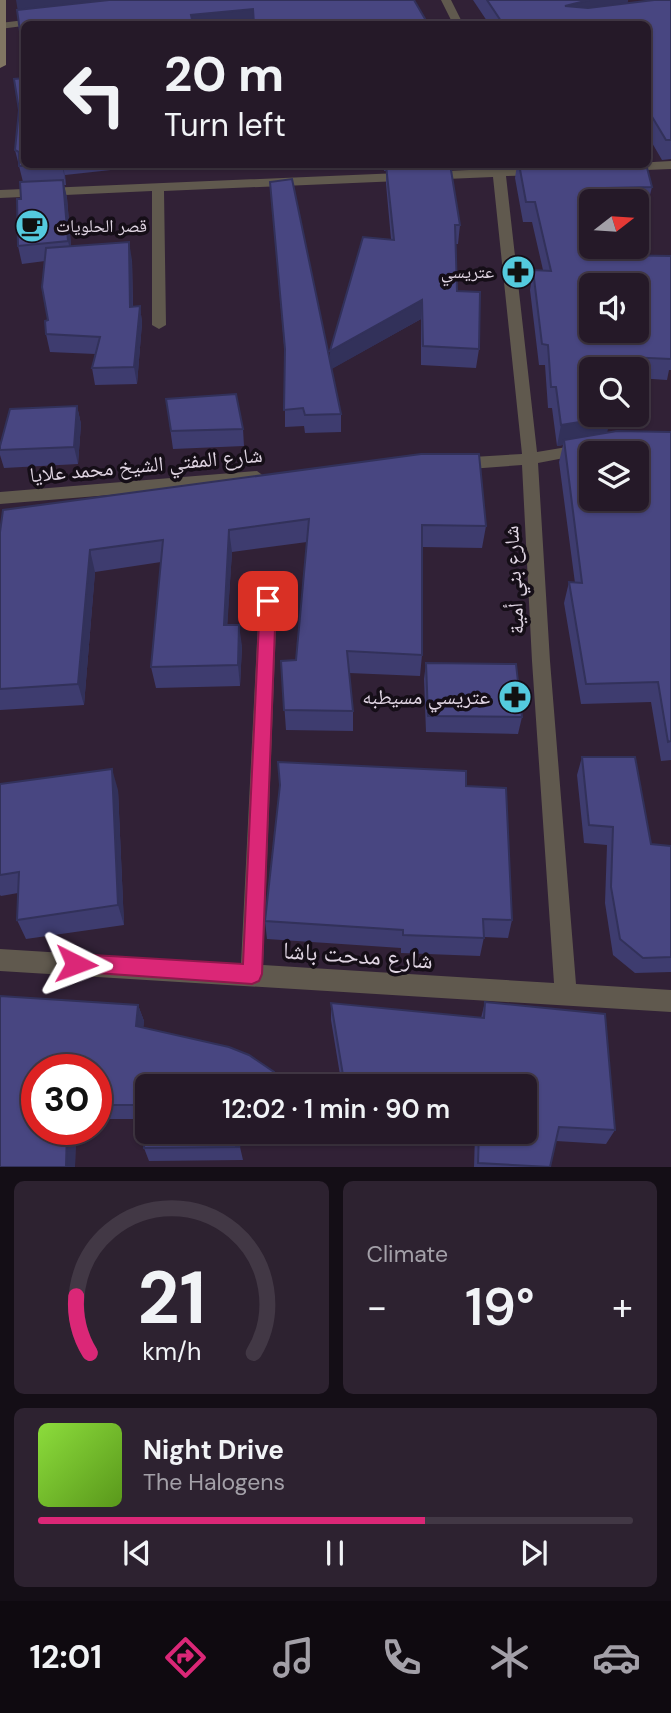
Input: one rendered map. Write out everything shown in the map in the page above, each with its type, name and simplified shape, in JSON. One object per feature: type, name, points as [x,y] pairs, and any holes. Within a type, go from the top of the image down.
[{"type":"main road","points":[[0,65],[1,0]]},
{"type":"street","points":[[446,0],[456,21]]},
{"type":"street","points":[[39,21],[58,19]]},
{"type":"street","points":[[1,25],[21,23]]},
{"type":"street","points":[[651,166],[671,165]]},
{"type":"street","points":[[0,194],[499,169],[553,170]]},
{"type":"street","name":"شارع بني أمية","points":[[499,169],[530,459],[541,661],[566,995]]},
{"type":"street","points":[[159,187],[159,325]]},
{"type":"street","points":[[433,465],[530,459],[579,450]]},
{"type":"street","name":"شارع المفتي الشيخ محمد علايا","points":[[0,498],[268,477]]},
{"type":"street","points":[[252,974],[268,601]]},
{"type":"street","name":"شارع مدحت باشا","points":[[0,960],[671,1001]]},
{"type":"building","points":[[109,0],[414,0],[426,21],[254,21],[253,9],[191,15],[192,21],[21,21],[21,39],[17,10]]},
{"type":"building","points":[[487,0],[589,0],[565,6],[588,8],[671,0],[671,140],[666,140],[651,115],[651,21],[501,21]]},
{"type":"building","points":[[21,78],[21,166],[19,152],[15,150],[19,110],[14,79]]},
{"type":"building","points":[[386,168],[451,168],[460,225],[455,225],[457,291],[480,292],[479,349],[423,346],[422,300],[330,351],[363,237],[394,240]]},
{"type":"building","points":[[520,168],[647,168],[652,187],[579,189],[579,259],[649,259],[649,256],[671,256],[671,359],[579,357],[579,422],[561,425],[556,387],[551,387],[548,345],[542,344],[533,270],[551,271],[535,202],[526,202]]},
{"type":"building","points":[[292,179],[341,414],[305,415],[303,408],[284,410],[285,349],[270,182]]},
{"type":"building","points":[[63,180],[68,241],[18,246],[17,199],[21,199],[20,182]]},
{"type":"building","points":[[129,242],[130,307],[140,306],[134,367],[92,368],[100,337],[46,334],[45,321],[48,320],[42,287],[46,248]]},
{"type":"building","points":[[236,394],[243,429],[171,431],[166,399]]},
{"type":"building","points":[[77,406],[74,447],[0,450],[10,409]]},
{"type":"building","points":[[617,431],[671,432],[671,741],[668,742],[658,682],[586,684],[569,582],[582,583],[564,440]]},
{"type":"building","points":[[421,454],[479,454],[486,526],[422,525],[422,655],[347,651],[353,711],[284,710],[281,661],[296,660],[309,519],[229,530],[224,625],[239,625],[238,665],[151,667],[163,540],[90,550],[78,684],[0,689],[0,532],[3,510]]},
{"type":"building","points":[[426,663],[516,664],[522,717],[428,716]]},
{"type":"building","points":[[582,757],[635,757],[651,844],[671,846],[671,957],[643,958],[620,939],[611,887],[613,827],[589,825]]},
{"type":"building","points":[[278,762],[466,771],[466,786],[506,788],[512,920],[483,919],[484,938],[403,935],[403,930],[265,921],[280,785]]},
{"type":"building","points":[[112,769],[118,905],[17,920],[19,872],[0,875],[0,784]]},
{"type":"building","points":[[0,996],[138,1005],[136,1026],[229,1047],[249,1055],[274,1072],[275,1074],[135,1074],[135,1105],[112,1105],[112,1054],[21,1054],[21,1145],[67,1145],[66,1167],[0,1167]]},
{"type":"building","points":[[485,1002],[605,1014],[615,1130],[559,1127],[550,1167],[478,1163],[479,1144],[537,1144],[537,1074],[343,1074],[331,1003],[484,1018]]},
{"type":"building","points":[[144,1144],[233,1144],[240,1147],[144,1148]]},
{"type":"place","name":"قصر الحلويات","points":[[32,226]]},
{"type":"place","name":"عتريسي","points":[[518,272]]},
{"type":"place","name":"عتريسي مسيطبه","points":[[515,697]]},
{"type":"route","points":[[76,964],[252,974],[268,601]]}]
